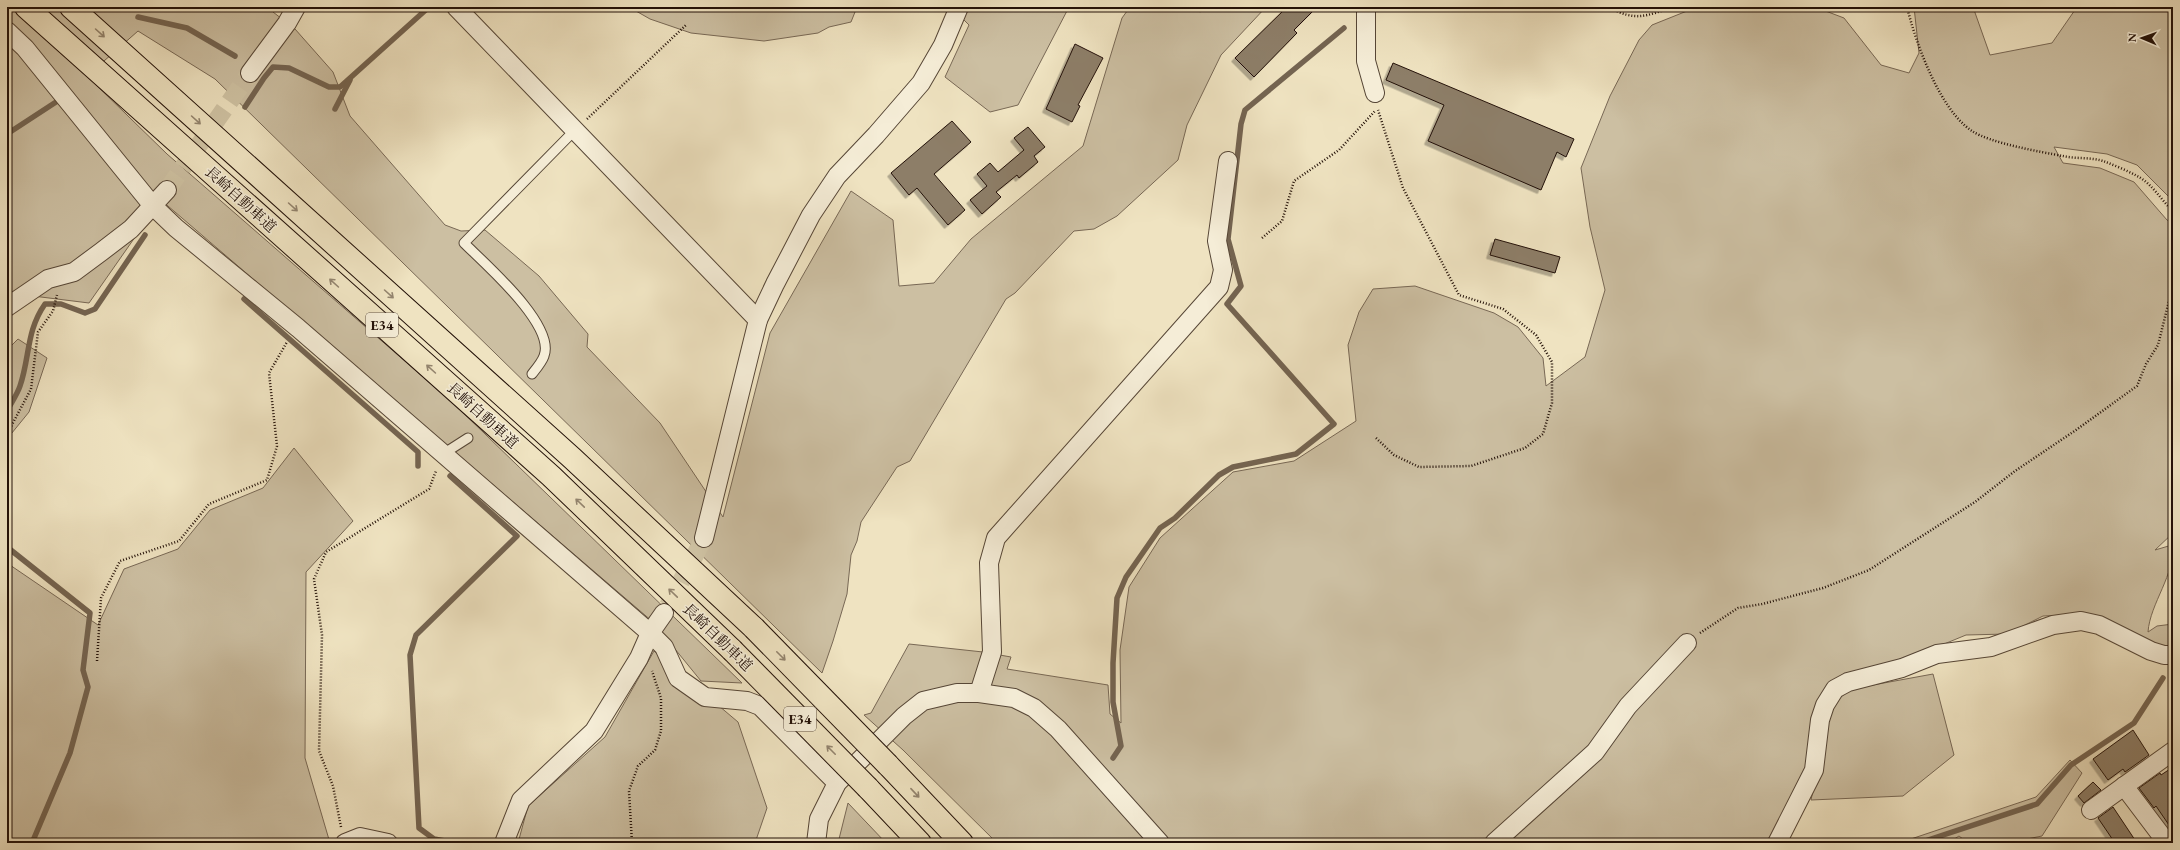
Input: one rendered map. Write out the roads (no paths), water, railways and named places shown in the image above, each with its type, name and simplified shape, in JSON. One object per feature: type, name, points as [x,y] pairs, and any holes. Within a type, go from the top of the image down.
[{"type":"highway","name":"長崎自動車道","points":[[26,7],[551,476],[732,650],[920,843]]},
{"type":"highway","name":"長崎自動車道","points":[[70,7],[566,453],[754,628],[962,843]]},
{"type":"street","points":[[250,73],[287,23],[296,7]]},
{"type":"street","points":[[456,7],[758,320]]},
{"type":"street","points":[[704,538],[758,320],[811,215],[837,176],[876,135],[921,83],[943,45],[959,7]]},
{"type":"street","points":[[1366,7],[1366,61],[1375,93]]},
{"type":"street","points":[[7,31],[25,48],[153,206],[176,228],[298,328],[650,633],[664,646],[678,678],[705,697],[748,701],[760,706],[837,782]]},
{"type":"street","points":[[979,692],[992,652],[989,563],[996,538],[1219,287],[1223,270],[1217,241],[1228,161]]},
{"type":"street","points":[[7,307],[48,279],[74,272],[131,230],[167,190]]},
{"type":"street","points":[[504,843],[521,800],[594,731],[639,658],[650,633],[664,613]]},
{"type":"street","points":[[1777,843],[1814,770],[1820,720],[1825,705],[1836,689],[1848,682],[1902,668],[1937,654],[1991,646],[2054,625],[2081,621],[2099,625],[2151,651],[2164,655],[2173,655]]},
{"type":"street","points":[[1494,843],[1595,752],[1628,706],[1687,643]]},
{"type":"street","points":[[816,843],[819,819],[837,782],[904,716],[923,702],[957,693],[979,692],[1014,698],[1034,708],[1058,729],[1160,843]]},
{"type":"street","points":[[2091,810],[2173,751]]},
{"type":"street","points":[[2124,786],[2167,843]]},
{"type":"street","points":[[343,836],[388,843]]},
{"type":"lane","points":[[532,374],[545,356],[543,334],[523,302],[464,243],[575,130]]},
{"type":"lane","points":[[443,454],[468,438]]},
{"type":"waterway","points":[[245,107],[273,67],[289,68],[329,87],[340,87],[429,7]]},
{"type":"waterway","points":[[138,17],[187,28],[235,56]]},
{"type":"waterway","points":[[1113,758],[1121,746],[1113,702],[1113,663],[1117,598],[1126,577],[1160,528],[1175,518],[1219,475],[1233,467],[1296,454],[1334,424],[1227,304],[1241,286],[1228,239],[1241,124],[1245,110],[1344,28]]},
{"type":"waterway","points":[[335,109],[350,80]]},
{"type":"waterway","points":[[7,134],[56,102]]},
{"type":"waterway","points":[[7,411],[20,386],[34,324],[45,304],[61,304],[85,313],[95,309],[145,235]]},
{"type":"waterway","points":[[244,299],[418,452],[418,466]]},
{"type":"waterway","points":[[450,476],[517,536],[416,635],[410,655],[419,828],[434,839],[456,843]]},
{"type":"waterway","points":[[7,547],[90,613],[83,670],[88,687],[70,753],[32,843]]},
{"type":"waterway","points":[[1919,843],[2037,804],[2071,765],[2134,723],[2163,678]]},
{"type":"tunnel","points":[[167,190],[250,73]]},
{"type":"tunnel","points":[[668,606],[704,538]]}]
